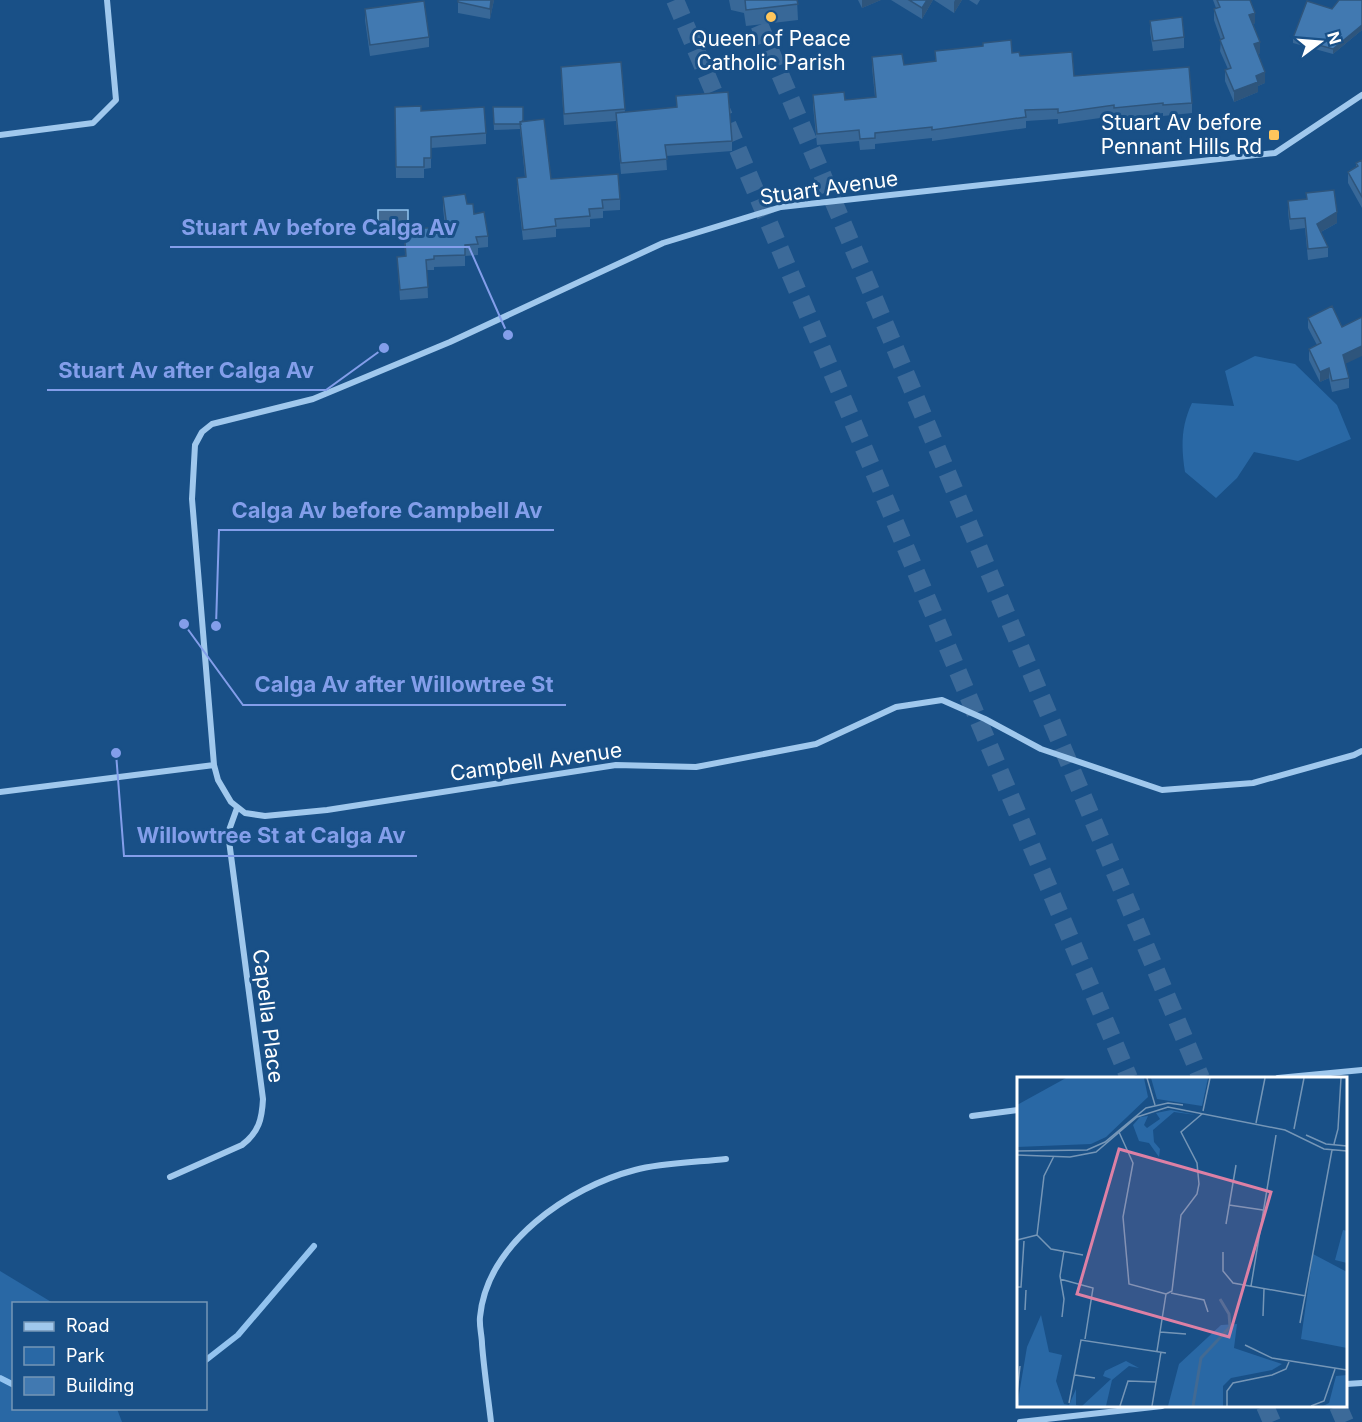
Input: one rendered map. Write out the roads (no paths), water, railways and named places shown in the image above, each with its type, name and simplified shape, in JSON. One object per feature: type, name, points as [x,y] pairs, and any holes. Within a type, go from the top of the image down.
[{"type":"street","points":[[0,135],[93,123],[116,100],[107,0]]},
{"type":"street","name":"Stuart Avenue","points":[[214,765],[192,499],[195,445],[202,432],[212,424],[313,399],[506,317],[663,243],[781,207],[1275,153],[1362,95]]},
{"type":"street","name":"Campbell Avenue","points":[[237,808],[245,813],[265,816],[327,810],[615,765],[696,767],[816,744],[896,708],[942,700],[985,719],[1041,749],[1162,789],[1253,783],[1354,755],[1362,750]]},
{"type":"street","points":[[0,792],[214,765],[223,792],[237,808]]},
{"type":"street","name":"Capella Place","points":[[170,1177],[242,1145],[256,1131],[262,1115],[262,1099],[228,833],[237,808]]},
{"type":"street","points":[[1288,1077],[1362,1070]]},
{"type":"street","points":[[972,1116],[1017,1110]]},
{"type":"street","points":[[491,1422],[480,1317],[486,1292],[493,1276],[514,1243],[535,1222],[564,1202],[613,1176],[638,1169],[726,1160]]},
{"type":"street","points":[[1347,1384],[1362,1383]]},
{"type":"street","points":[[1020,1422],[1153,1407]]},
{"type":"waterway","points":[[207,1359],[238,1335],[314,1246]]},
{"type":"waterway","points":[[0,1378],[12,1384]]},
{"type":"tunnel","points":[[675,0],[1129,1077]]},
{"type":"tunnel","points":[[749,0],[1201,1077]]},
{"type":"tunnel","points":[[1265,1407],[1272,1422]]},
{"type":"tunnel","points":[[1338,1407],[1345,1422]]},
{"type":"place","name":"Queen of Peace Catholic Parish","points":[[771,17]]},
{"type":"place","name":"Stuart Av before Pennant Hills Rd","points":[[1274,135]]},
{"type":"place","name":"Stuart Av before Calga Av","points":[[508,335]]},
{"type":"place","name":"Stuart Av after Calga Av","points":[[384,348]]},
{"type":"place","name":"Calga Av after Willowtree St","points":[[184,624]]},
{"type":"place","name":"Calga Av before Campbell Av","points":[[216,626]]},
{"type":"place","name":"Willowtree St at Calga Av","points":[[116,753]]}]
